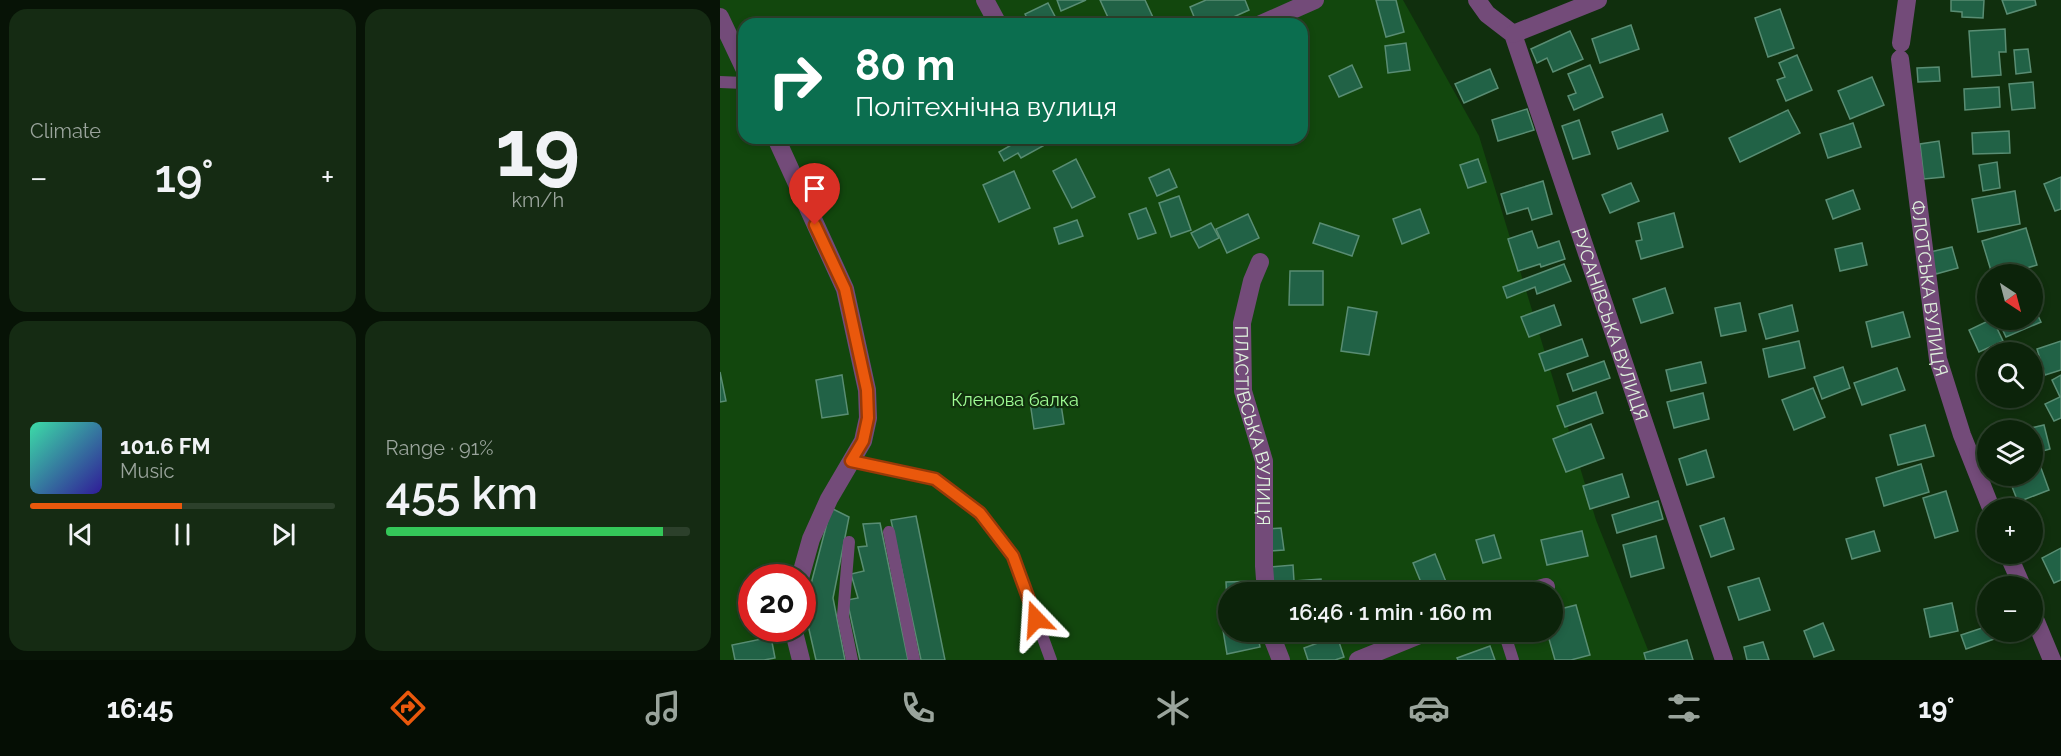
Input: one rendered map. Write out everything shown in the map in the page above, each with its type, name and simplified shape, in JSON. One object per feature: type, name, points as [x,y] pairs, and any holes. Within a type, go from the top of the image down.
[{"type":"street","points":[[985,0],[995,18]]},
{"type":"street","points":[[1275,18],[1315,0]]},
{"type":"street","points":[[1477,0],[1487,14],[1513,34],[1598,0]]},
{"type":"street","name":"ФЛОТСЬКА ВУЛИЦЯ","points":[[1907,0],[1901,51],[1938,359],[1962,435],[1986,498]]},
{"type":"street","points":[[720,17],[738,55]]},
{"type":"street","name":"РУСАНІВСЬКА ВУЛИЦЯ","points":[[1513,34],[1724,660]]},
{"type":"street","points":[[779,144],[845,289],[867,390],[868,418],[863,441],[829,499],[811,539],[804,564]]},
{"type":"street","name":"ПЛАСТІВСЬКА ВУЛИЦЯ","points":[[1260,262],[1252,281],[1242,323],[1242,334],[1243,391],[1264,461],[1265,582]]},
{"type":"street","points":[[2043,638],[2052,660]]},
{"type":"street","points":[[796,642],[801,660]]},
{"type":"street","points":[[1274,642],[1281,660]]},
{"type":"street","points":[[1358,660],[1402,642]]},
{"type":"lane","points":[[720,82],[738,83]]},
{"type":"lane","points":[[851,461],[935,479],[980,513],[1013,556],[1051,660]]},
{"type":"lane","points":[[889,532],[914,660]]},
{"type":"lane","points":[[849,542],[843,616],[852,660]]},
{"type":"lane","points":[[1507,642],[1513,660]]},
{"type":"green space","name":"Кленова балка","points":[[720,0],[1403,0],[1479,136],[1596,520],[1652,660],[720,660]]},
{"type":"building","points":[[1057,0],[1086,0],[1061,11]]},
{"type":"building","points":[[1100,0],[1145,0],[1153,18],[1108,18]]},
{"type":"building","points":[[1206,0],[1245,0],[1249,10],[1231,18],[1195,18],[1190,7]]},
{"type":"building","points":[[1376,0],[1396,0],[1404,32],[1386,37]]},
{"type":"building","points":[[1951,0],[1984,0],[1983,18],[1962,17],[1962,12],[1951,11]]},
{"type":"building","points":[[2002,0],[2035,0],[2036,5],[2007,14]]},
{"type":"building","points":[[1048,3],[1056,18],[1027,18],[1025,14]]},
{"type":"building","points":[[1780,9],[1794,48],[1768,57],[1755,18]]},
{"type":"building","points":[[1631,25],[1639,49],[1600,63],[1592,39]]},
{"type":"building","points":[[2005,29],[2006,52],[1999,52],[2001,75],[1972,77],[1969,31]]},
{"type":"building","points":[[1570,31],[1583,59],[1553,72],[1547,58],[1537,63],[1531,49]]},
{"type":"building","points":[[1406,43],[1410,70],[1388,73],[1385,46]]},
{"type":"building","points":[[2028,49],[2031,72],[2016,74],[2014,50]]},
{"type":"building","points":[[1797,55],[1812,90],[1786,101],[1777,80],[1785,77],[1779,63]]},
{"type":"building","points":[[1352,65],[1362,87],[1339,97],[1329,76]]},
{"type":"building","points":[[1590,65],[1603,97],[1574,110],[1568,96],[1576,93],[1568,74]]},
{"type":"building","points":[[1939,67],[1940,81],[1918,82],[1917,68]]},
{"type":"building","points":[[1490,69],[1498,88],[1464,103],[1455,84]]},
{"type":"building","points":[[1872,77],[1884,105],[1850,119],[1838,91]]},
{"type":"building","points":[[2033,82],[2035,108],[2012,110],[2009,84]]},
{"type":"building","points":[[1999,87],[2000,107],[1965,110],[1964,89]]},
{"type":"building","points":[[1527,109],[1534,130],[1498,141],[1492,120]]},
{"type":"building","points":[[1788,110],[1800,133],[1740,162],[1729,138]]},
{"type":"building","points":[[1662,114],[1668,131],[1618,149],[1612,132]]},
{"type":"building","points":[[1579,120],[1590,154],[1573,159],[1562,126]]},
{"type":"building","points":[[1853,123],[1861,147],[1828,158],[1820,134]]},
{"type":"building","points":[[2009,131],[2010,153],[1973,154],[1972,133]]},
{"type":"building","points":[[1939,141],[1944,177],[1924,179],[1920,144]]},
{"type":"building","points":[[1013,144],[1042,144],[1043,146],[1021,158],[1018,153],[1004,161],[999,152]]},
{"type":"building","points":[[1076,159],[1095,197],[1072,208],[1053,171]]},
{"type":"building","points":[[1478,159],[1486,182],[1468,188],[1460,165]]},
{"type":"building","points":[[1997,162],[2000,188],[1983,191],[1979,165]]},
{"type":"building","points":[[1169,169],[1177,187],[1157,196],[1149,178]]},
{"type":"building","points":[[1014,171],[1030,208],[999,222],[983,185]]},
{"type":"building","points":[[2061,177],[2061,209],[2055,211],[2044,184]]},
{"type":"building","points":[[1543,181],[1552,214],[1532,220],[1528,208],[1507,214],[1501,194]]},
{"type":"building","points":[[1631,183],[1639,201],[1610,213],[1602,195]]},
{"type":"building","points":[[1853,190],[1860,209],[1833,219],[1826,200]]},
{"type":"building","points":[[2015,191],[2020,224],[1978,232],[1972,199]]},
{"type":"building","points":[[1179,196],[1191,230],[1171,237],[1159,203]]},
{"type":"building","points":[[1146,208],[1156,233],[1138,239],[1129,214]]},
{"type":"building","points":[[1420,209],[1429,233],[1402,244],[1393,219]]},
{"type":"building","points":[[1674,213],[1683,247],[1641,259],[1636,241],[1642,240],[1638,223]]},
{"type":"building","points":[[1248,214],[1259,238],[1227,253],[1216,229]]},
{"type":"building","points":[[1077,220],[1083,236],[1059,244],[1054,228]]},
{"type":"building","points":[[1211,223],[1219,238],[1199,248],[1191,233]]},
{"type":"building","points":[[1320,223],[1359,236],[1352,256],[1313,243]]},
{"type":"building","points":[[2026,228],[2037,264],[1989,264],[1982,241]]},
{"type":"building","points":[[1532,231],[1538,248],[1559,241],[1565,259],[1541,267],[1540,264],[1518,271],[1508,239]]},
{"type":"building","points":[[1862,243],[1867,265],[1840,271],[1835,249]]},
{"type":"building","points":[[1952,247],[1958,268],[1936,274],[1930,252]]},
{"type":"building","points":[[1564,264],[1571,281],[1537,294],[1535,287],[1507,298],[1503,287]]},
{"type":"building","points":[[1290,271],[1323,271],[1323,305],[1289,305]]},
{"type":"building","points":[[1665,288],[1673,313],[1641,323],[1633,299]]},
{"type":"building","points":[[1740,303],[1746,331],[1721,336],[1715,308]]},
{"type":"building","points":[[1554,305],[1561,325],[1529,337],[1521,317]]},
{"type":"building","points":[[1792,305],[1798,331],[1766,339],[1759,314]]},
{"type":"building","points":[[1348,307],[1377,312],[1369,355],[1341,351]]},
{"type":"building","points":[[1903,312],[1910,337],[1872,347],[1866,322]]},
{"type":"building","points":[[1977,326],[1977,330],[1998,330],[2003,341],[1977,342],[1977,348],[1969,330]]},
{"type":"building","points":[[2003,330],[2022,330],[2006,337]]},
{"type":"building","points":[[1582,339],[1588,356],[1545,371],[1539,354]]},
{"type":"building","points":[[1799,341],[1805,368],[1769,377],[1763,349]]},
{"type":"building","points":[[2061,341],[2061,370],[2045,375],[2043,347]]},
{"type":"building","points":[[1604,361],[1610,378],[1573,391],[1567,374]]},
{"type":"building","points":[[1701,362],[1706,383],[1671,391],[1666,370]]},
{"type":"building","points":[[1843,367],[1850,388],[1822,399],[1814,377]]},
{"type":"building","points":[[1897,368],[1905,390],[1862,405],[1854,383]]},
{"type":"building","points":[[720,372],[726,401],[720,402]]},
{"type":"building","points":[[842,375],[848,414],[822,418],[816,380]]},
{"type":"building","points":[[2061,375],[2061,418],[2054,421],[2045,404],[2060,397],[2052,380]]},
{"type":"building","points":[[1813,388],[1825,417],[1794,430],[1782,400]]},
{"type":"building","points":[[1596,392],[1603,413],[1565,427],[1557,406]]},
{"type":"building","points":[[1703,393],[1709,419],[1674,428],[1667,402]]},
{"type":"building","points":[[1060,398],[1064,424],[1034,429],[1030,402]]},
{"type":"building","points":[[1591,424],[1604,458],[1566,472],[1553,439]]},
{"type":"building","points":[[1925,425],[1934,456],[1898,465],[1890,435]]},
{"type":"building","points":[[2043,425],[2050,449],[2043,451]]},
{"type":"building","points":[[1706,450],[1714,477],[1687,485],[1679,459]]},
{"type":"building","points":[[1921,464],[1929,492],[1884,506],[1876,478]]},
{"type":"building","points":[[1622,474],[1629,497],[1590,509],[1583,486]]},
{"type":"building","points":[[2043,474],[2049,490],[2028,498],[2016,498],[2012,486],[2043,486]]},
{"type":"building","points":[[1946,491],[1958,531],[1935,538],[1923,498]]},
{"type":"building","points":[[1658,501],[1663,519],[1617,533],[1612,515]]},
{"type":"building","points":[[831,508],[849,517],[833,598],[845,660],[816,660],[812,642],[816,642],[816,565]]},
{"type":"building","points":[[916,516],[945,660],[921,660],[891,520]]},
{"type":"building","points":[[1724,518],[1734,549],[1711,557],[1700,526]]},
{"type":"building","points":[[880,523],[908,660],[860,660],[847,600],[858,598],[851,574],[864,571],[858,547],[867,546],[863,524]]},
{"type":"building","points":[[1281,528],[1284,550],[1269,551],[1267,529]]},
{"type":"building","points":[[1582,531],[1588,556],[1547,565],[1541,540]]},
{"type":"building","points":[[1874,531],[1880,551],[1852,559],[1846,539]]},
{"type":"building","points":[[1494,535],[1501,558],[1483,563],[1476,540]]},
{"type":"building","points":[[1656,536],[1664,568],[1631,577],[1623,545]]},
{"type":"building","points":[[2061,548],[2061,580],[2054,583],[2043,557]]},
{"type":"building","points":[[1435,554],[1446,582],[1421,582],[1413,563]]},
{"type":"building","points":[[1293,565],[1294,581],[1321,579],[1321,582],[1271,582],[1269,567]]},
{"type":"building","points":[[1759,578],[1770,610],[1739,620],[1728,587]]},
{"type":"building","points":[[1952,603],[1958,631],[1930,637],[1924,609]]},
{"type":"building","points":[[1576,605],[1590,655],[1571,660],[1555,660],[1550,642],[1563,642],[1563,608]]},
{"type":"building","points":[[1823,623],[1834,650],[1814,657],[1804,631]]},
{"type":"building","points":[[1977,630],[1977,642],[1986,642],[1966,649],[1961,635]]},
{"type":"building","points":[[1687,640],[1693,660],[1646,660],[1644,653]]},
{"type":"building","points":[[747,642],[772,642],[775,658],[735,660],[732,645]]},
{"type":"building","points":[[1225,642],[1259,642],[1260,647],[1227,654]]},
{"type":"building","points":[[1320,642],[1339,642],[1344,657],[1335,660],[1308,660],[1304,648]]},
{"type":"building","points":[[1763,642],[1769,660],[1747,660],[1744,647]]},
{"type":"building","points":[[1490,646],[1495,660],[1458,660],[1457,658]]},
{"type":"route","points":[[815,225],[845,289],[867,390],[868,418],[863,441],[851,461],[935,479],[980,513],[1013,556],[1036,619]]}]
